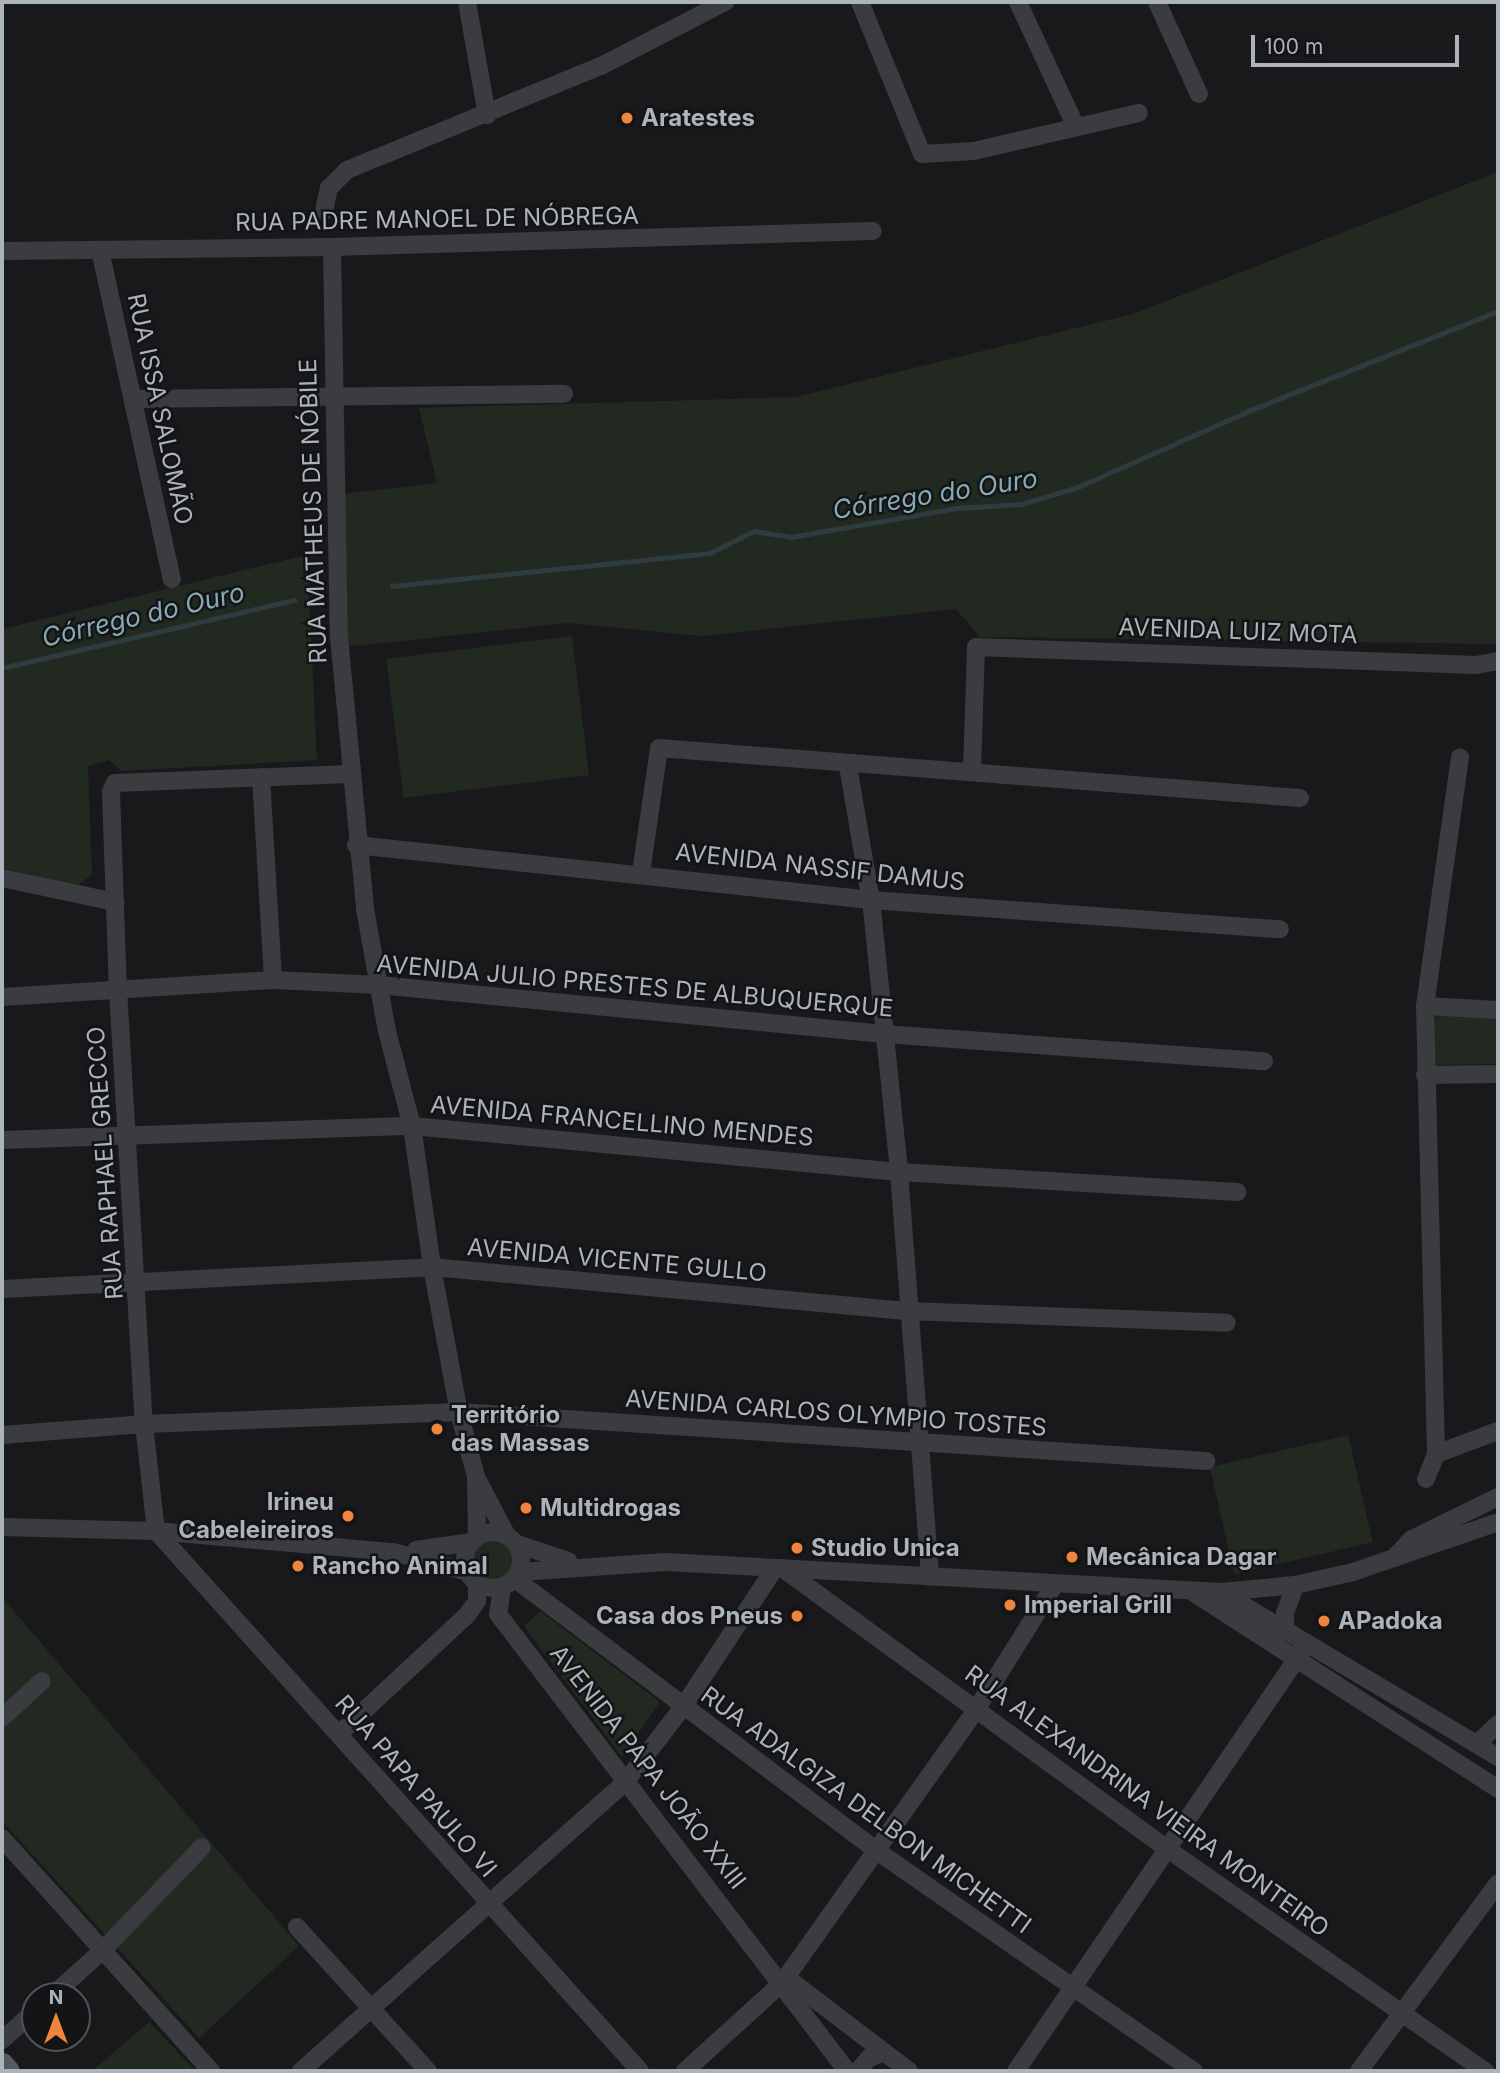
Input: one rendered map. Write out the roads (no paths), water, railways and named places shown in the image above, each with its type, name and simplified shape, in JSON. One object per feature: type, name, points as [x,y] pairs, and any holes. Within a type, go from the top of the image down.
[{"type":"main road","points":[[2,2064],[8,2071]]},
{"type":"street","points":[[467,2],[487,115]]},
{"type":"street","points":[[324,211],[329,187],[347,170],[487,115],[601,66],[725,2]]},
{"type":"street","points":[[860,2],[922,154],[974,151],[1075,125],[1139,113]]},
{"type":"street","points":[[1018,2],[1075,125]]},
{"type":"street","points":[[1157,2],[1199,94]]},
{"type":"street","name":"RUA PADRE MANOEL DE NÓBREGA","points":[[2,251],[331,247],[873,231]]},
{"type":"street","name":"RUA MATHEUS DE NÓBILE","points":[[331,247],[339,637],[356,845],[379,985],[412,1126],[432,1267],[459,1412],[476,1477]]},
{"type":"street","name":"RUA ISSA SALOMÃO","points":[[100,250],[172,579]]},
{"type":"street","points":[[133,399],[565,394]]},
{"type":"street","name":"AVENIDA LUIZ MOTA","points":[[972,770],[976,647],[1476,665],[1498,661]]},
{"type":"street","points":[[641,873],[659,747],[848,766],[972,770],[1300,798]]},
{"type":"street","points":[[1426,1479],[1436,1454],[1425,1006],[1460,757]]},
{"type":"street","points":[[848,766],[871,900],[899,1171],[906,1311],[930,1577]]},
{"type":"street","points":[[273,980],[261,777],[349,774]]},
{"type":"street","name":"RUA RAPHAEL GRECCO","points":[[156,1531],[144,1424],[130,1134],[118,990],[111,792],[115,783],[261,777]]},
{"type":"street","name":"AVENIDA NASSIF DAMUS","points":[[356,845],[641,873],[871,900],[1280,929]]},
{"type":"street","points":[[2,878],[115,902]]},
{"type":"street","name":"AVENIDA JULIO PRESTES DE ALBUQUERQUE","points":[[2,997],[273,980],[379,985],[884,1034],[1264,1062]]},
{"type":"street","points":[[1425,1006],[1498,1010]]},
{"type":"street","points":[[1425,1074],[1498,1074]]},
{"type":"street","name":"AVENIDA FRANCELLINO MENDES","points":[[2,1140],[412,1126],[899,1171],[1237,1192]]},
{"type":"street","name":"AVENIDA VICENTE GULLO","points":[[2,1289],[137,1285],[432,1267],[906,1311],[1227,1323]]},
{"type":"street","name":"AVENIDA CARLOS OLYMPIO TOSTES","points":[[2,1436],[144,1424],[459,1412],[920,1445],[1206,1461]]},
{"type":"street","points":[[1436,1454],[1498,1431]]},
{"type":"street","points":[[476,1477],[512,1539],[512,1579]]},
{"type":"street","points":[[339,1734],[467,1615],[477,1601],[465,1556],[474,1539],[476,1477]]},
{"type":"street","points":[[1392,1561],[1412,1539],[1498,1497]]},
{"type":"street","points":[[2,1527],[156,1531],[393,1552],[473,1578],[512,1579],[582,1564],[666,1562],[1194,1593],[1295,1585],[1392,1561],[1498,1522]]},
{"type":"street","name":"RUA PAPA PAULO VI","points":[[156,1531],[339,1734],[486,1903],[640,2071]]},
{"type":"street","points":[[393,1552],[474,1539],[491,1532],[582,1564]]},
{"type":"street","points":[[301,2071],[486,1903],[626,1781],[683,1707],[779,1568]]},
{"type":"street","name":"RUA ALEXANDRINA VIEIRA MONTEIRO","points":[[779,1568],[1169,1850],[1485,2071]]},
{"type":"street","name":"RUA ADALGIZA DELBON MICHETTI","points":[[512,1579],[877,1851],[1071,1988],[1195,2071]]},
{"type":"street","name":"AVENIDA PAPA JOÃO XXIII","points":[[512,1579],[498,1614],[781,1977],[847,2071]]},
{"type":"street","points":[[685,2071],[781,1977],[877,1851],[976,1710],[1055,1584]]},
{"type":"street","points":[[1285,1631],[1284,1612],[1295,1585]]},
{"type":"street","points":[[1221,1592],[1498,1757]]},
{"type":"street","points":[[1194,1593],[1295,1661],[1498,1788]]},
{"type":"street","points":[[1016,2071],[1169,1850],[1306,1645]]},
{"type":"street","points":[[2,1718],[42,1681]]},
{"type":"street","points":[[1476,1744],[1498,1724]]},
{"type":"street","points":[[2,1838],[211,2071]]},
{"type":"street","points":[[68,1982],[102,1951],[202,1847]]},
{"type":"street","points":[[1359,2071],[1498,1883]]},
{"type":"street","points":[[298,1927],[428,2071]]},
{"type":"street","points":[[781,1977],[909,2071]]},
{"type":"street","points":[[2,2040],[21,2023]]},
{"type":"street","points":[[858,2071],[869,2058],[882,2053]]},
{"type":"waterway","name":"Córrego do Ouro","points":[[392,586],[710,553],[754,531],[791,537],[958,508],[1022,504],[1078,487],[1251,410],[1498,311]]},
{"type":"waterway","name":"Córrego do Ouro","points":[[2,668],[294,600]]},
{"type":"place","name":"Aratestes","points":[[627,118]]},
{"type":"place","name":"Território das Massas","points":[[437,1429]]},
{"type":"place","name":"Multidrogas","points":[[526,1508]]},
{"type":"place","name":"Irineu Cabeleireiros","points":[[348,1516]]},
{"type":"place","name":"Studio Unica","points":[[797,1548]]},
{"type":"place","name":"Mecânica Dagar","points":[[1072,1557]]},
{"type":"place","name":"Rancho Animal","points":[[298,1566]]},
{"type":"place","name":"Imperial Grill","points":[[1010,1605]]},
{"type":"place","name":"Casa dos Pneus","points":[[797,1616]]},
{"type":"place","name":"APadoka","points":[[1324,1621]]}]
